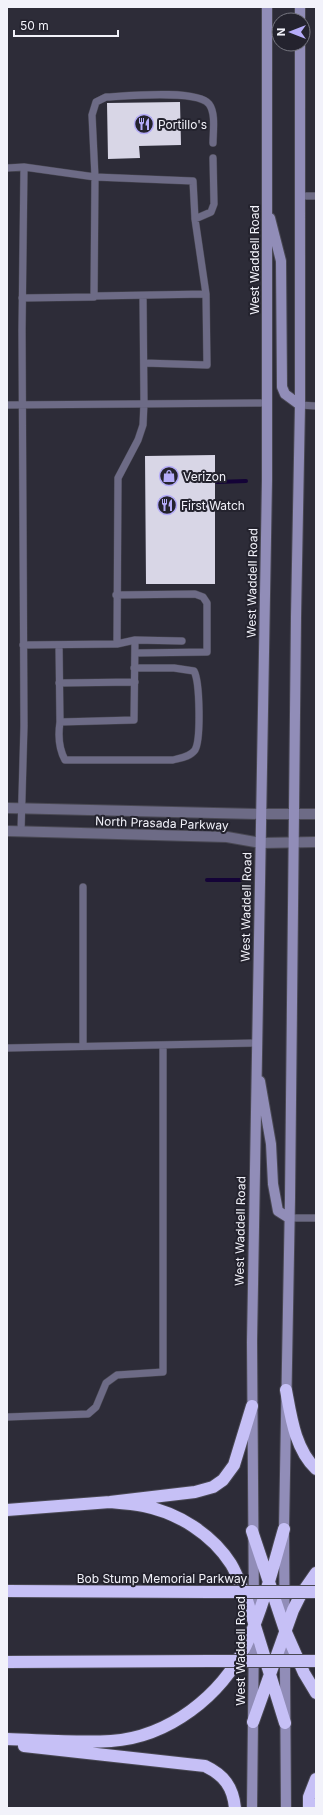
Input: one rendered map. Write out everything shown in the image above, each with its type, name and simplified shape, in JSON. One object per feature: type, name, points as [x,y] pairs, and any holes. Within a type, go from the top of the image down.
[{"type":"highway","points":[[286,1390],[297,1438],[308,1460],[316,1469]]},
{"type":"highway","points":[[7,1510],[110,1502],[195,1492],[213,1487],[223,1480],[234,1465],[252,1406]]},
{"type":"highway","points":[[110,1502],[144,1506],[179,1518],[206,1535],[231,1564],[239,1580],[285,1723]]},
{"type":"highway","points":[[7,1739],[111,1741],[135,1737],[164,1727],[186,1714],[200,1703],[219,1683],[239,1657],[254,1625],[284,1529]]},
{"type":"highway","points":[[252,1531],[285,1630],[304,1674],[316,1693]]},
{"type":"highway","points":[[253,1722],[285,1630],[300,1596],[316,1574]]},
{"type":"highway","name":"Bob Stump Memorial Parkway","points":[[7,1591],[316,1592]]},
{"type":"highway","points":[[7,1662],[316,1661]]},
{"type":"highway","points":[[7,1744],[205,1766],[214,1770],[227,1782],[234,1795],[235,1808]]},
{"type":"highway","points":[[308,1808],[316,1779]]},
{"type":"main road","name":"West Waddell Road","points":[[252,1808],[254,1625],[252,1406],[256,1043],[261,842],[267,403],[267,7]]},
{"type":"main road","points":[[286,1808],[284,1529],[290,1218],[300,406],[300,52]]},
{"type":"main road","points":[[266,205],[281,261],[282,387],[285,394],[300,406]]},
{"type":"main road","points":[[256,1060],[271,1144],[275,1198],[278,1211],[290,1218]]},
{"type":"street","name":"North Prasada Parkway","points":[[7,808],[316,814]]},
{"type":"street","name":"North Prasada Parkway","points":[[7,831],[227,837],[261,842],[316,842]]},
{"type":"lane","points":[[94,296],[95,177],[92,115],[96,102],[106,97],[178,94],[198,97],[208,103],[212,112],[213,143]]},
{"type":"lane","points":[[195,219],[211,212],[214,204],[213,158]]},
{"type":"lane","points":[[7,168],[24,168],[95,177],[193,180],[195,219],[206,294],[206,365],[144,363]]},
{"type":"lane","points":[[21,831],[23,645],[22,298],[24,168]]},
{"type":"lane","points":[[299,196],[316,196]]},
{"type":"lane","points":[[22,298],[206,294]]},
{"type":"lane","points":[[117,644],[116,595],[118,478],[138,440],[143,426],[143,296]]},
{"type":"lane","points":[[7,405],[267,403]]},
{"type":"lane","points":[[300,406],[316,406]]},
{"type":"lane","points":[[116,595],[196,594],[203,597],[207,603],[207,652],[135,653]]},
{"type":"lane","points":[[23,645],[117,644],[135,640],[182,641]]},
{"type":"lane","points":[[60,722],[134,720],[135,640]]},
{"type":"lane","points":[[59,645],[60,722],[58,736],[61,753],[65,760],[172,760],[183,758],[193,752],[198,745],[199,715],[197,676],[194,671],[174,668],[134,668]]},
{"type":"lane","points":[[59,683],[135,682]]},
{"type":"lane","points":[[83,887],[83,1046]]},
{"type":"lane","points":[[7,1048],[256,1043]]},
{"type":"lane","points":[[7,1417],[88,1414],[96,1407],[106,1383],[117,1375],[163,1372],[163,1045]]},
{"type":"lane","points":[[290,1218],[316,1218]]},
{"type":"building","name":"Portillo's","points":[[180,102],[181,145],[139,146],[140,158],[108,159],[107,103]]},
{"type":"building","points":[[215,455],[215,584],[146,584],[145,456]]},
{"type":"waterway","points":[[217,482],[246,481]]},
{"type":"waterway","points":[[207,880],[247,880]]},
{"type":"place","name":"Portillo's","points":[[144,124]]},
{"type":"place","name":"Verizon","points":[[169,476]]},
{"type":"place","name":"First Watch","points":[[167,505]]}]
